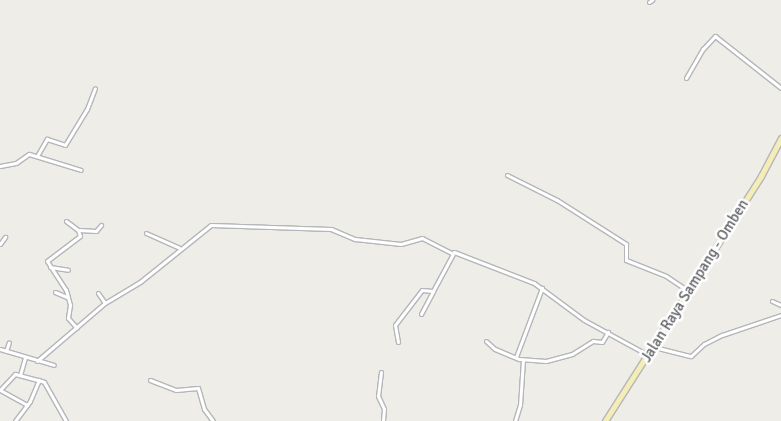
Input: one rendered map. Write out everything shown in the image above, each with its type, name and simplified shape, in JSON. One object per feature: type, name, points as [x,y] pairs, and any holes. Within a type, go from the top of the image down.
[{"type":"main road","name":"Jalan Raya Sampang - Omben","points":[[606,420],[689,291],[781,138]]},
{"type":"street","points":[[686,78],[714,36],[781,88]]},
{"type":"street","points":[[37,156],[47,139],[65,144],[87,109],[95,88]]},
{"type":"street","points":[[0,166],[16,163],[29,154],[81,170]]},
{"type":"street","points":[[507,175],[557,200],[626,244],[626,260],[666,276],[689,291]]},
{"type":"street","points":[[66,221],[78,230],[96,231],[101,225]]},
{"type":"street","points":[[37,360],[105,303],[140,282],[204,228],[219,225],[331,230],[355,239],[401,244],[422,238],[451,253],[476,259],[542,288],[577,316],[648,355]]},
{"type":"street","points":[[77,328],[68,318],[68,297],[50,267],[48,258],[75,241],[80,236],[78,230]]},
{"type":"street","points":[[146,233],[180,248]]},
{"type":"street","points":[[0,244],[6,237]]},
{"type":"street","points":[[421,314],[448,266],[451,253]]},
{"type":"street","points":[[50,267],[68,270]]},
{"type":"street","points":[[516,357],[542,288]]},
{"type":"street","points":[[398,342],[395,324],[422,290],[433,291]]},
{"type":"street","points":[[54,292],[68,297]]},
{"type":"street","points":[[98,293],[105,303]]},
{"type":"street","points":[[772,302],[781,305]]},
{"type":"street","points":[[654,347],[691,356],[704,344],[722,335],[781,314]]},
{"type":"street","points":[[486,341],[494,349],[524,360],[546,361],[572,354],[593,342],[602,342],[608,332]]},
{"type":"street","points":[[6,351],[9,342]]},
{"type":"street","points":[[0,349],[54,365]]},
{"type":"street","points":[[20,374],[25,357]]},
{"type":"street","points":[[515,421],[520,405],[524,360]]},
{"type":"street","points":[[381,372],[378,396],[384,410],[383,421]]},
{"type":"street","points":[[28,405],[0,390],[13,375],[20,374],[39,380],[50,388],[66,421]]},
{"type":"street","points":[[15,421],[28,405],[39,380]]},
{"type":"street","points":[[150,380],[176,390],[198,388],[204,409],[213,421]]}]
